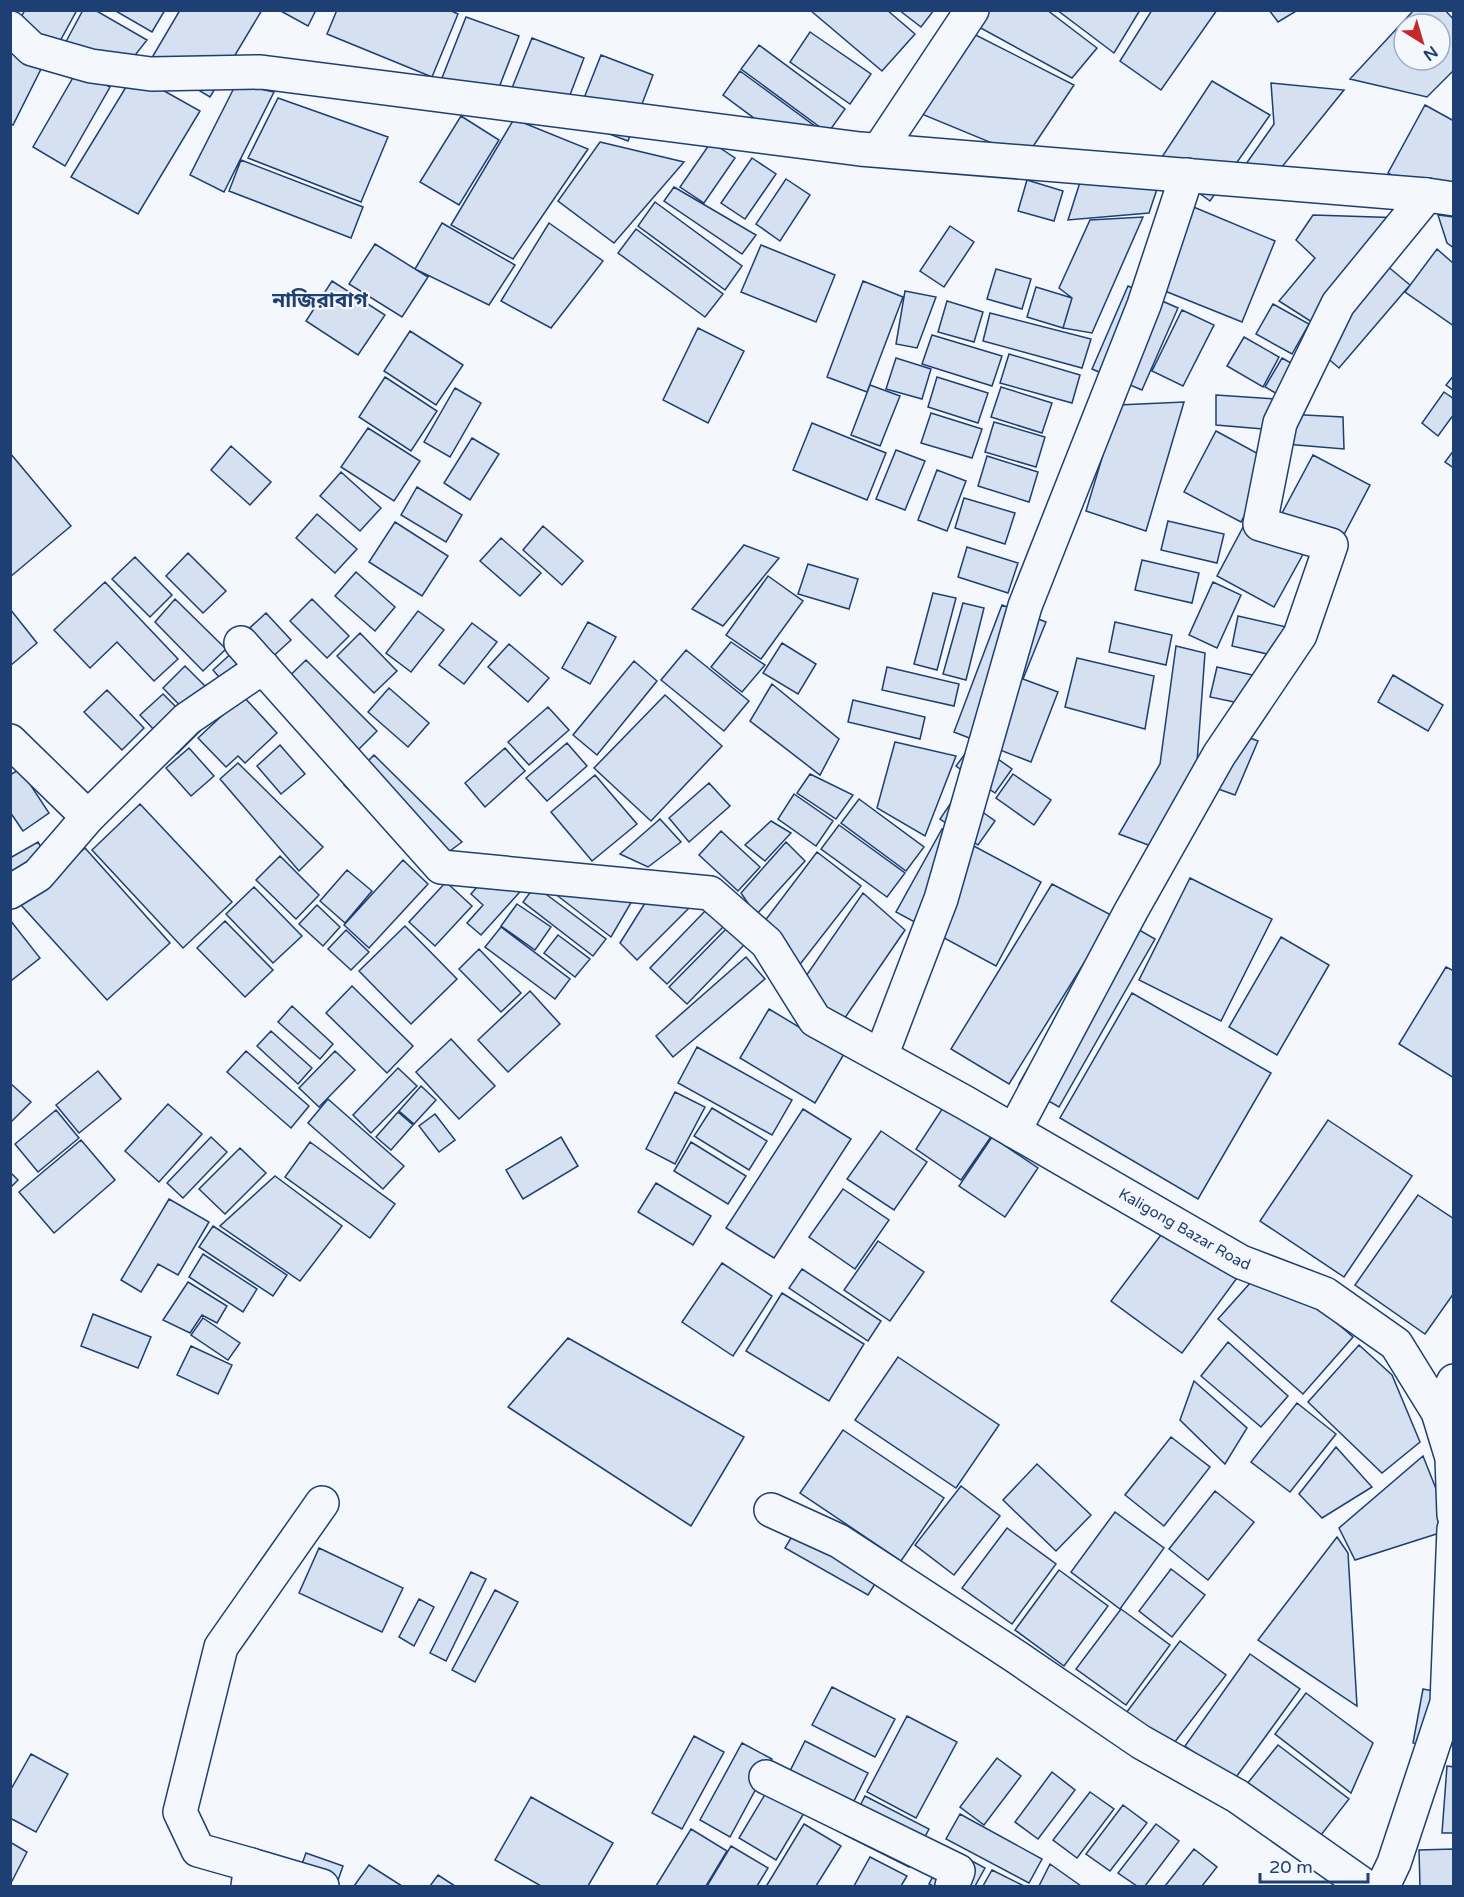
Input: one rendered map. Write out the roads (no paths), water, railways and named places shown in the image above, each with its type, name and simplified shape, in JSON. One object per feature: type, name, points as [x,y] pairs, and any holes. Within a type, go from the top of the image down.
[{"type":"street","points":[[879,150],[972,10]]},
{"type":"street","points":[[10,28],[32,49],[91,66],[151,75],[261,72],[879,150],[1440,197]]},
{"type":"street","points":[[881,1056],[941,898],[1025,606],[1144,305],[1187,175]]},
{"type":"street","points":[[1014,1131],[1131,911],[1219,755],[1300,635],[1330,545],[1260,524],[1280,423],[1338,304],[1440,197]]},
{"type":"street","points":[[10,892],[38,875],[87,817],[187,719],[263,667],[241,643]]},
{"type":"street","name":"Kaligong Bazar Road","points":[[263,667],[441,867],[710,893],[767,943],[815,1020],[1241,1262],[1325,1294],[1396,1344],[1438,1412],[1453,1457],[1454,1515]]},
{"type":"street","points":[[10,741],[87,817]]},
{"type":"street","points":[[1438,1412],[1454,1381]]},
{"type":"street","points":[[322,1503],[221,1647],[180,1812],[198,1850],[249,1876],[322,1887]]},
{"type":"street","points":[[771,1510],[839,1541],[1141,1742],[1237,1796],[1365,1887]]},
{"type":"street","points":[[1383,1887],[1394,1863],[1447,1703],[1454,1529]]},
{"type":"street","points":[[766,1778],[958,1871],[952,1887]]},
{"type":"district","name":"নাজিরাবাগ","points":[[320,300]]}]
